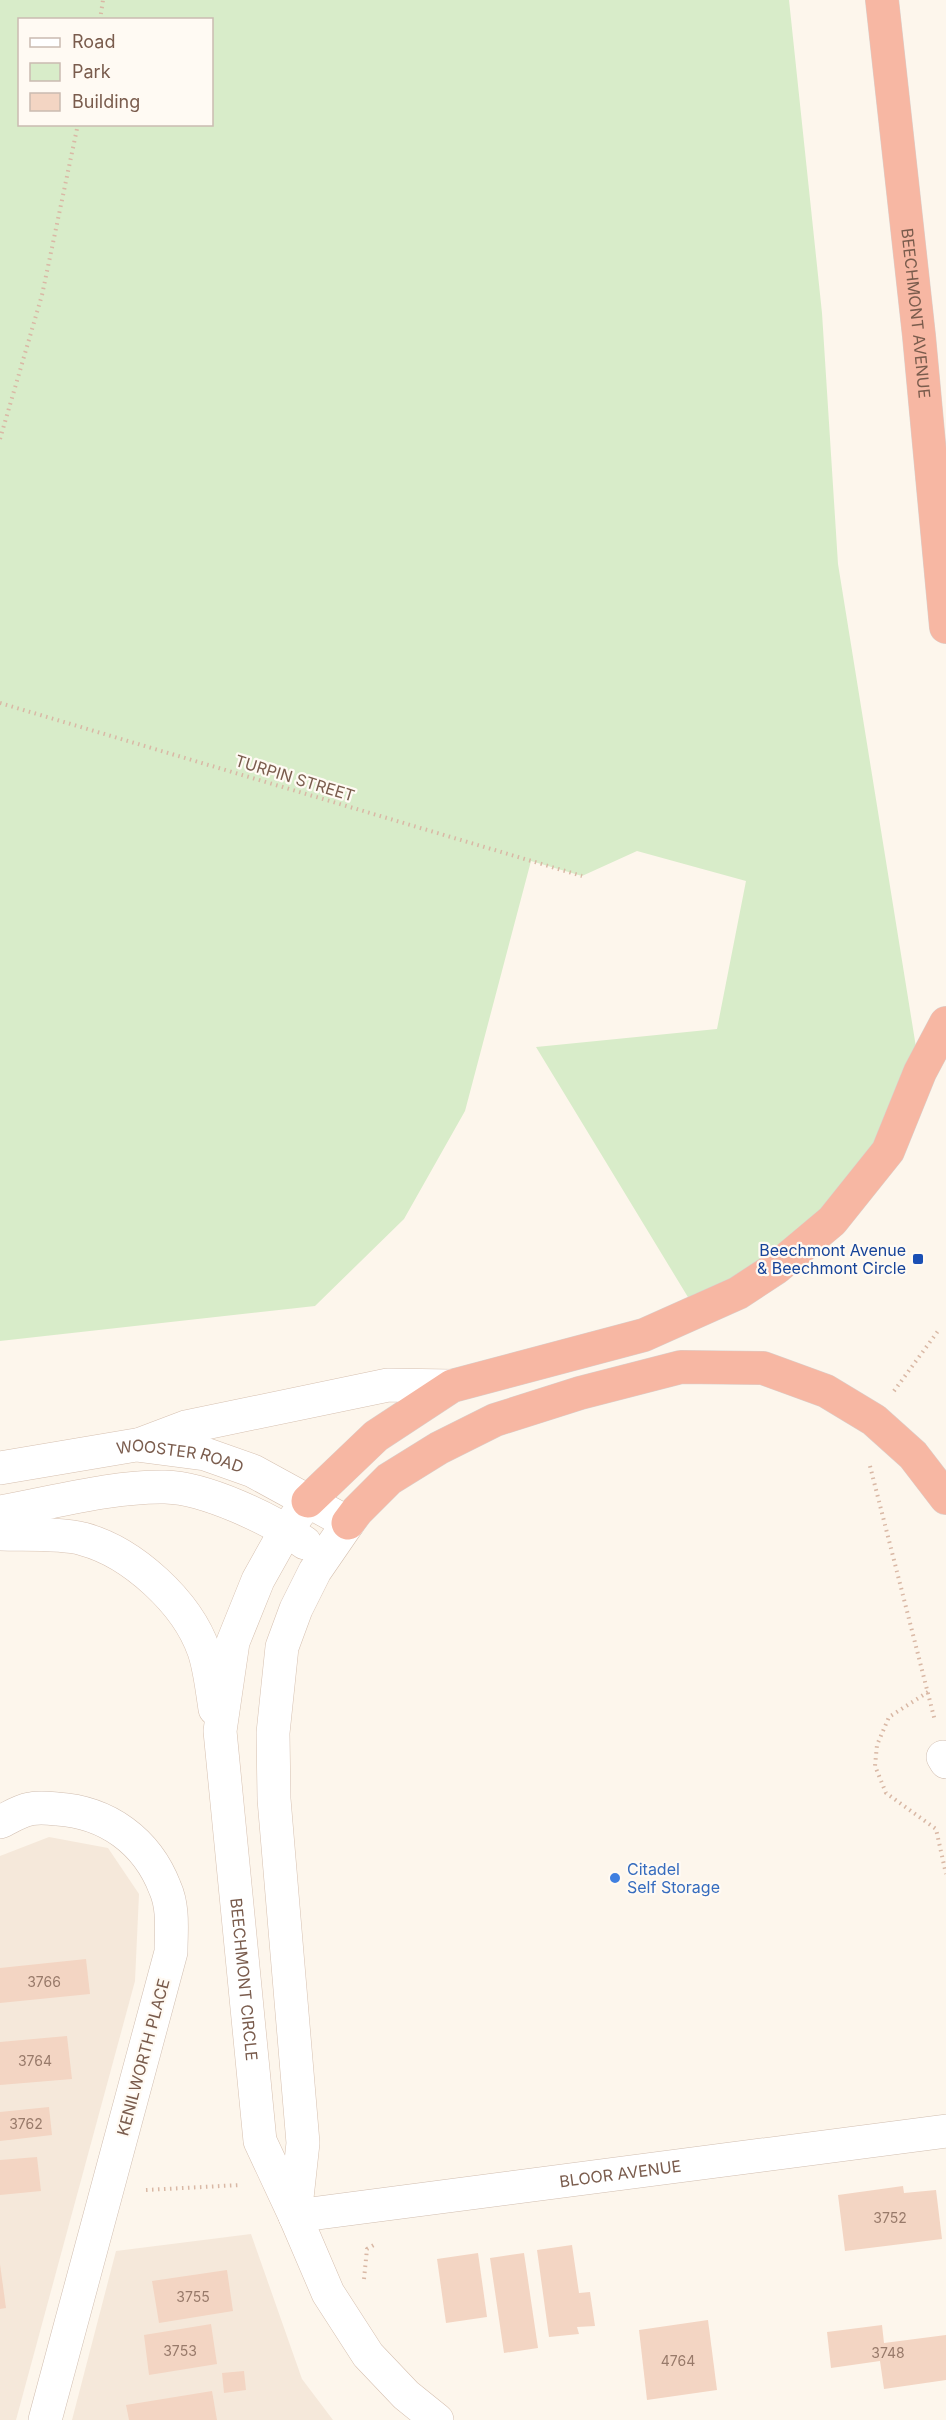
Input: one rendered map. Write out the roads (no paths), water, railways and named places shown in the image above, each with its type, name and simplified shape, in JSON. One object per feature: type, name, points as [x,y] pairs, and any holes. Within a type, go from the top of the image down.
[{"type":"highway","name":"BEECHMONT AVENUE","points":[[882,0],[919,336],[946,624]]},
{"type":"highway","points":[[308,1501],[376,1436],[452,1386],[644,1335],[738,1293],[776,1268],[832,1221],[888,1151],[920,1072],[946,1023]]},
{"type":"highway","points":[[348,1523],[357,1510],[389,1479],[439,1448],[495,1420],[580,1393],[681,1367],[763,1368],[826,1391],[874,1420],[914,1455],[946,1498]]},
{"type":"street","points":[[136,1445],[186,1427],[388,1385],[452,1386]]},
{"type":"street","name":"WOOSTER ROAD","points":[[0,1468],[136,1445],[205,1454],[253,1471],[348,1523]]},
{"type":"street","name":"WOOSTER ROAD","points":[[0,1512],[114,1492],[165,1487],[206,1494],[286,1530],[325,1556]]},
{"type":"street","name":"BEECHMONT CIRCLE","points":[[308,1501],[286,1530],[258,1581],[233,1642],[220,1731],[260,2141],[328,2293],[368,2355],[406,2395],[437,2420]]},
{"type":"street","points":[[295,2216],[303,2143],[274,1799],[273,1733],[282,1647],[296,1609],[325,1556],[348,1523]]},
{"type":"street","points":[[0,1534],[81,1538],[113,1550],[144,1570],[186,1618],[204,1650],[220,1731]]},
{"type":"street","name":"KENILWORTH PLACE","points":[[0,1822],[27,1810],[40,1808],[76,1810],[111,1823],[141,1846],[166,1889],[171,1914],[171,1952],[45,2420]]},
{"type":"street","name":"BLOOR AVENUE","points":[[295,2216],[946,2131]]},
{"type":"place","name":"Beechmont Avenue & Beechmont Circle","points":[[918,1259]]},
{"type":"place","name":"Citadel Self Storage","points":[[615,1878]]}]
